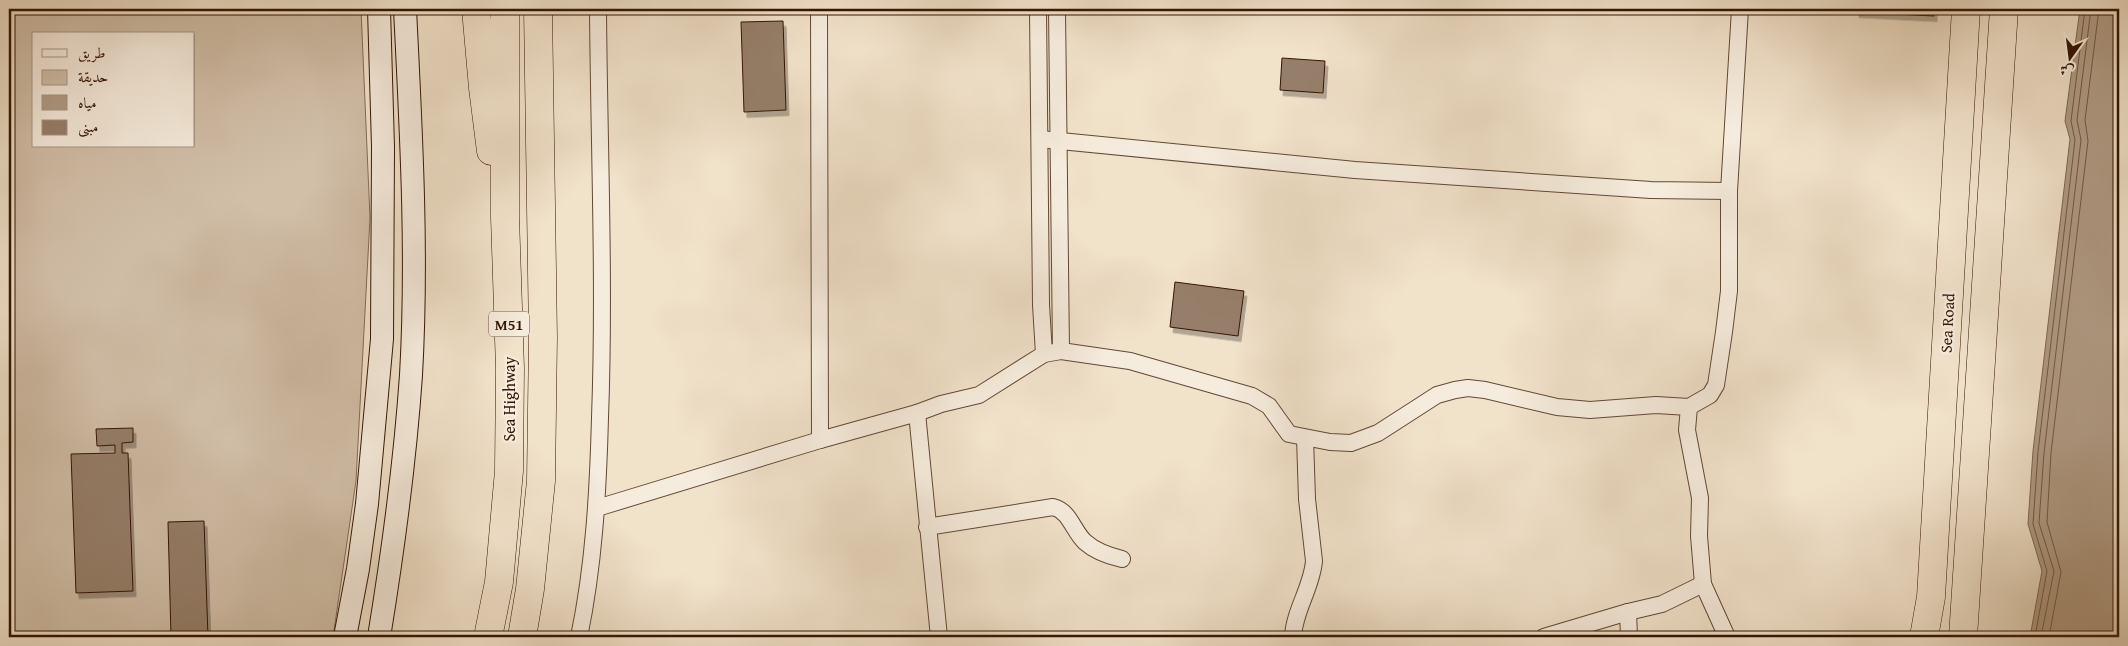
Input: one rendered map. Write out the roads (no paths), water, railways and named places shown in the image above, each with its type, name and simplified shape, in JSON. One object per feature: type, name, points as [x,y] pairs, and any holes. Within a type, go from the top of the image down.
[{"type":"highway","points":[[476,9],[490,147],[505,217]]},
{"type":"highway","name":"Sea Highway","points":[[488,637],[499,582],[509,471],[510,368],[505,217],[505,9]]},
{"type":"highway","name":"Sea Highway","points":[[522,637],[530,589],[541,481],[543,337],[538,9]]},
{"type":"highway","name":"Sea Road","points":[[1924,637],[1931,597],[1966,9]]},
{"type":"highway","points":[[1962,637],[2004,9]]},
{"type":"street","points":[[346,637],[367,504],[382,339],[383,147],[379,9]]},
{"type":"street","points":[[379,637],[402,475],[411,374],[413,191],[406,9]]},
{"type":"street","points":[[579,637],[597,508],[602,315],[602,165],[598,9]]},
{"type":"street","points":[[819,9],[820,440]]},
{"type":"street","points":[[1038,9],[1041,305],[1044,354]]},
{"type":"street","points":[[1057,9],[1061,351]]},
{"type":"street","points":[[597,508],[820,440],[917,414],[941,404],[980,395],[1044,354],[1061,351],[1130,361],[1252,396],[1261,399],[1269,406],[1289,434],[1351,444],[1366,439],[1437,395],[1468,388],[1485,390],[1557,407],[1590,410],[1656,404],[1689,408],[1710,395],[1716,385],[1729,291],[1729,191],[1740,9]]},
{"type":"street","points":[[1040,139],[1355,170],[1650,190],[1729,191]]},
{"type":"street","points":[[1689,408],[1687,430],[1700,498],[1699,536],[1703,584],[1727,637]]},
{"type":"street","points":[[917,414],[939,637]]},
{"type":"street","points":[[1293,637],[1295,623],[1314,571],[1307,499],[1306,438]]},
{"type":"street","points":[[927,527],[1053,507],[1063,511],[1081,537],[1092,547],[1122,559]]},
{"type":"street","points":[[1544,637],[1662,604],[1703,584]]},
{"type":"street","points":[[1628,612],[1629,637]]},
{"type":"water","points":[[2080,9],[2119,9],[2119,637],[2030,637],[2042,571],[2028,524],[2033,451],[2070,139],[2065,121]]}]
